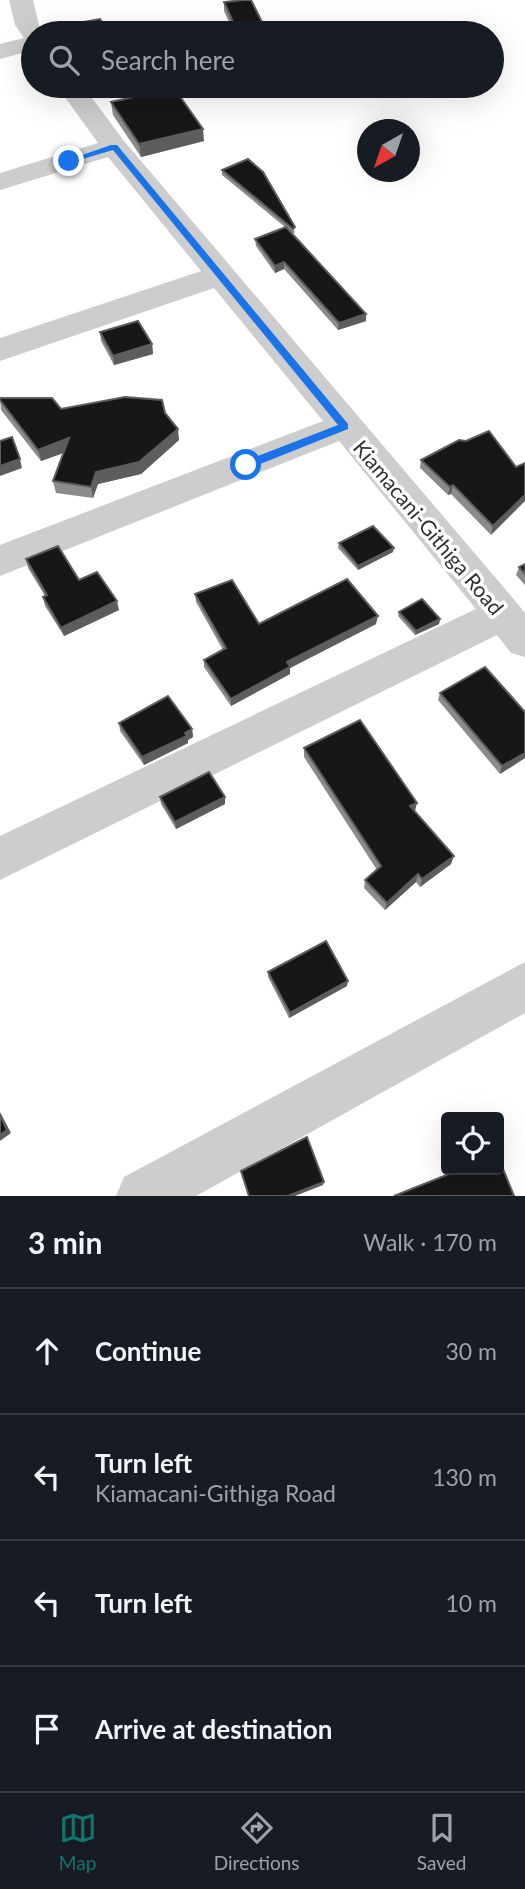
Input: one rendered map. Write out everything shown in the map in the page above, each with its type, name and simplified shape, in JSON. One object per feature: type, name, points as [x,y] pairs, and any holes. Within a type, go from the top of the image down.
[{"type":"street","points":[[14,3],[25,21]]},
{"type":"street","points":[[0,51],[21,46]]},
{"type":"street","name":"Kiamacani-Githiga Road","points":[[79,98],[114,147],[514,628]]},
{"type":"street","points":[[0,182],[114,147]]},
{"type":"street","points":[[0,350],[220,275]]},
{"type":"street","points":[[0,561],[344,426]]},
{"type":"street","points":[[0,859],[514,628]]},
{"type":"street","points":[[143,1196],[525,986]]},
{"type":"building","points":[[251,0],[262,21],[233,21],[224,2]]},
{"type":"building","points":[[129,98],[181,98],[203,129],[139,144],[111,102]]},
{"type":"building","points":[[248,159],[263,172],[295,227],[293,229],[222,170]]},
{"type":"building","points":[[286,227],[366,314],[339,323],[284,262],[275,266],[255,239]]},
{"type":"building","points":[[138,321],[152,344],[113,356],[100,332]]},
{"type":"building","points":[[125,397],[162,400],[165,413],[178,429],[139,462],[96,472],[91,487],[53,481],[69,438],[38,450],[0,400],[52,398],[61,409]]},
{"type":"building","points":[[489,431],[516,467],[525,463],[525,495],[493,526],[453,485],[450,487],[421,460],[459,440],[466,441]]},
{"type":"building","points":[[12,437],[20,459],[0,466],[0,441]]},
{"type":"building","points":[[373,526],[394,548],[358,566],[339,543]]},
{"type":"building","points":[[58,546],[79,580],[97,572],[117,601],[61,628],[43,597],[47,595],[26,559]]},
{"type":"building","points":[[347,579],[378,616],[287,662],[290,667],[231,699],[204,660],[226,648],[195,594],[232,580],[259,624]]},
{"type":"building","points":[[422,599],[440,619],[416,631],[399,612]]},
{"type":"building","points":[[485,667],[525,712],[525,753],[502,766],[440,693]]},
{"type":"building","points":[[168,696],[192,729],[185,733],[187,736],[142,757],[119,723]]},
{"type":"building","points":[[360,720],[417,803],[410,806],[454,856],[422,879],[418,874],[387,903],[365,880],[381,866],[304,748]]},
{"type":"building","points":[[209,772],[225,797],[175,822],[160,797]]},
{"type":"building","points":[[326,941],[348,981],[290,1013],[268,972]]},
{"type":"building","points":[[0,1115],[7,1130],[0,1135]]},
{"type":"building","points":[[307,1137],[324,1182],[288,1196],[249,1196],[241,1171]]},
{"type":"building","points":[[504,1171],[514,1196],[394,1196],[446,1175],[504,1175]]},
{"type":"route","points":[[69,161],[114,147],[344,426],[246,465]]}]
